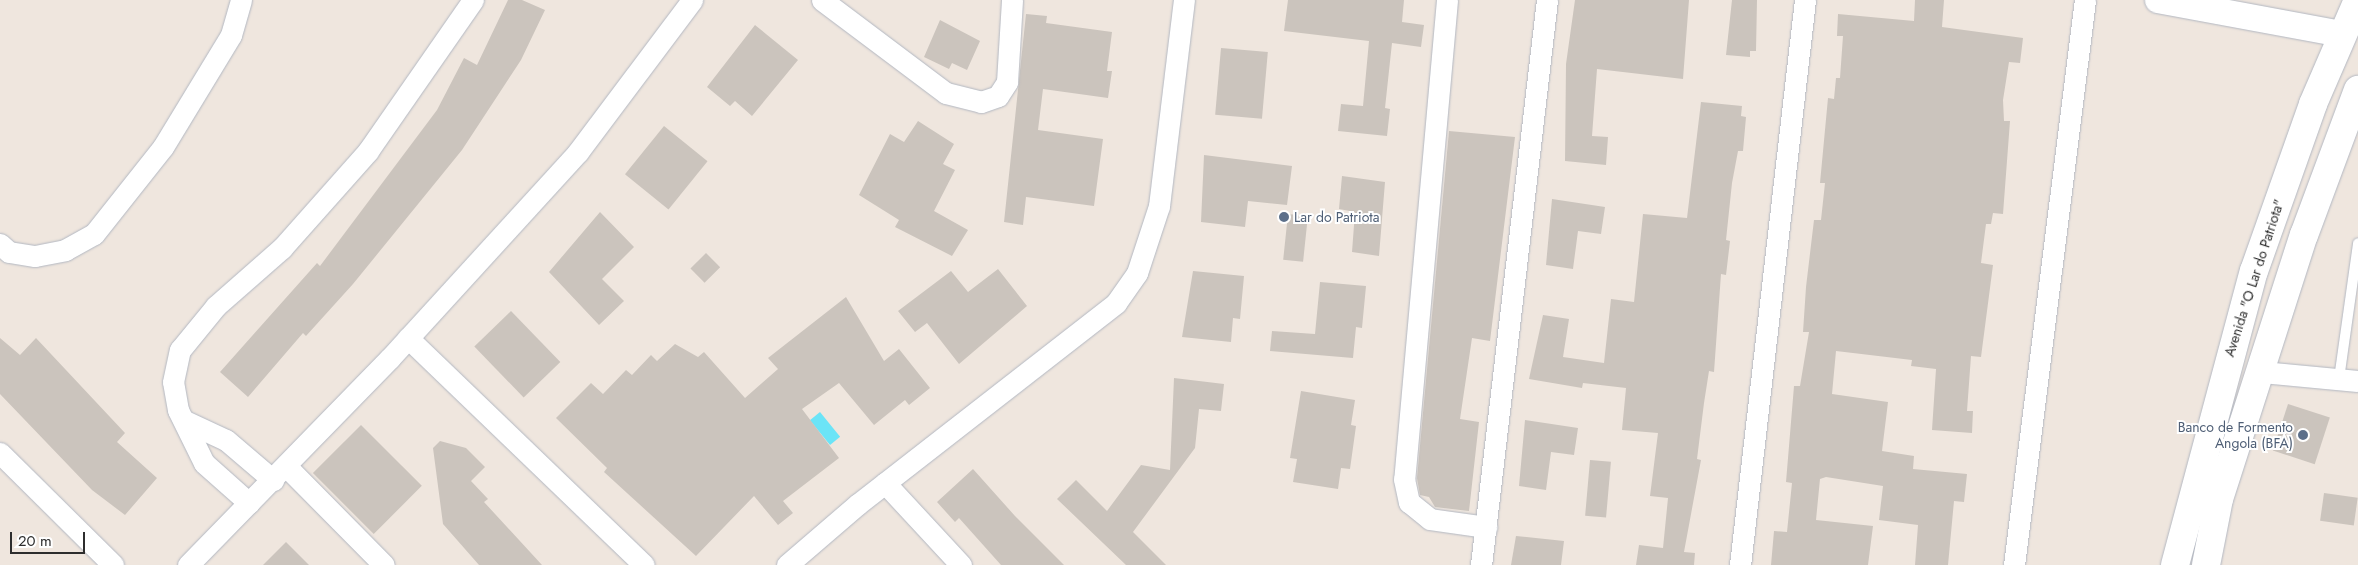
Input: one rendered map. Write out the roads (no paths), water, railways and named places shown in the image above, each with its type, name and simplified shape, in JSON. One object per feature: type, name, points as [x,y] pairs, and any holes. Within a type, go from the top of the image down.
[{"type":"main road","name":"Avenida \"O Lar do Patriota\"","points":[[2175,565],[2254,271],[2341,34],[2358,0]]},
{"type":"main road","points":[[2206,565],[2220,499],[2355,105]]},
{"type":"street","points":[[0,244],[9,252],[35,256],[65,250],[94,234],[163,147],[230,35],[242,0]]},
{"type":"street","points":[[249,503],[204,463],[184,421],[173,382],[174,366],[190,335],[282,248],[368,151],[473,0]]},
{"type":"street","points":[[188,565],[280,473],[408,338],[578,152],[692,0]]},
{"type":"street","points":[[822,0],[946,93],[981,102],[998,96],[1007,82],[1012,0]]},
{"type":"street","points":[[787,565],[885,483],[1116,303],[1138,273],[1159,206],[1184,0]]},
{"type":"street","points":[[1447,0],[1404,479],[1409,502],[1430,518],[1486,527]]},
{"type":"street","points":[[1481,565],[1547,0]]},
{"type":"street","points":[[1740,565],[1805,0]]},
{"type":"street","points":[[2014,565],[2085,0]]},
{"type":"street","points":[[2158,0],[2341,34]]},
{"type":"street","points":[[408,338],[644,565]]},
{"type":"street","points":[[2262,372],[2348,380]]},
{"type":"street","points":[[184,421],[226,440],[280,473],[384,565]]},
{"type":"street","points":[[0,453],[113,565]]},
{"type":"street","points":[[885,483],[961,565]]},
{"type":"lane","points":[[2348,380],[2358,243]]},
{"type":"water","points":[[820,412],[840,437],[830,445],[810,420]]},
{"type":"place","name":"Lar do Patriota","points":[[1284,217]]},
{"type":"place","name":"Banco de Formento Angola (BFA)","points":[[2303,435]]}]
